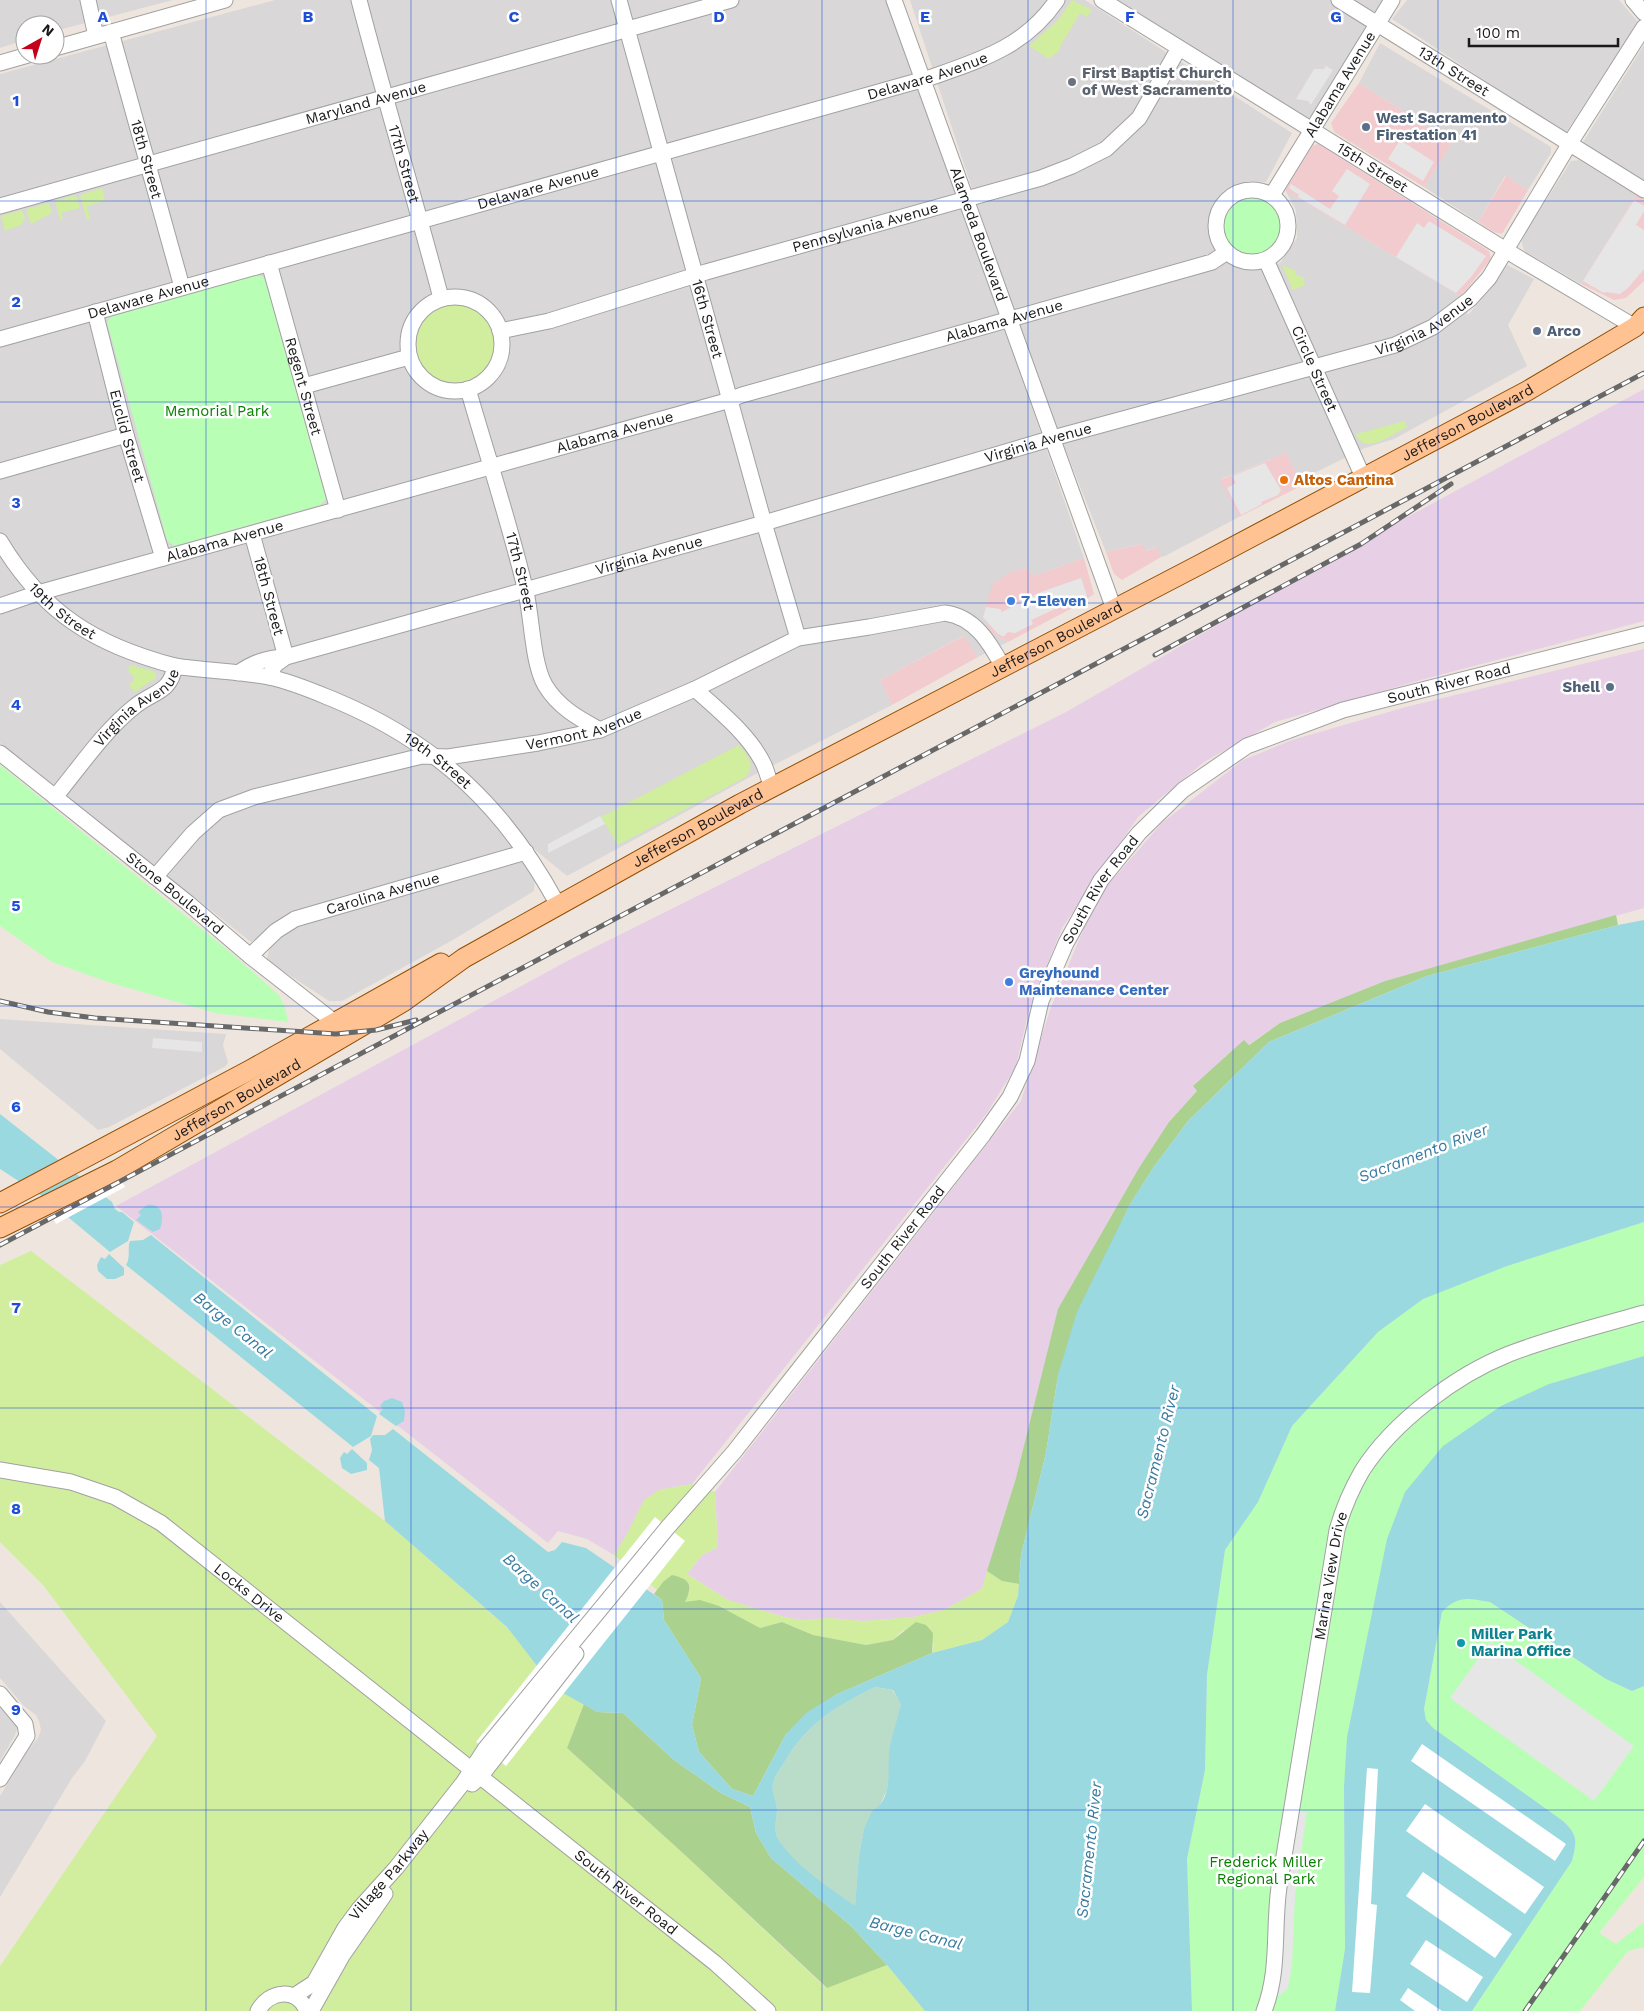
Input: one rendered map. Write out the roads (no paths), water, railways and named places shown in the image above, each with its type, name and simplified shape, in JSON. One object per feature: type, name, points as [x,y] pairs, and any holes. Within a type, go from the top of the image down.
[{"type":"main road","name":"Jefferson Boulevard","points":[[6,1200],[250,1070],[403,1002],[464,958],[772,788],[1527,391],[1641,326]]},
{"type":"main road","name":"Jefferson Boulevard","points":[[0,1228],[117,1170],[342,1028]]},
{"type":"street","points":[[88,0],[96,36]]},
{"type":"street","points":[[65,45],[225,0]]},
{"type":"street","name":"17th Street","points":[[360,0],[384,96],[441,298]]},
{"type":"street","name":"16th Street","points":[[619,0],[731,398],[764,523],[798,638]]},
{"type":"street","name":"Maryland Avenue","points":[[0,206],[384,96],[731,0]]},
{"type":"street","name":"Alameda Boulevard","points":[[894,0],[1114,609]]},
{"type":"street","name":"Delaware Avenue","points":[[0,339],[923,79],[980,61],[1015,43],[1047,14],[1057,0]]},
{"type":"street","name":"15th Street","points":[[1102,0],[1506,250],[1641,326]]},
{"type":"street","name":"13th Street","points":[[1339,0],[1644,190]]},
{"type":"street","name":"Alabama Avenue","points":[[1272,195],[1392,0]]},
{"type":"street","points":[[1633,0],[1644,13]]},
{"type":"street","name":"Virginia Avenue","points":[[238,672],[254,662],[267,658],[286,657],[764,523],[1053,438],[1395,345],[1432,327],[1470,299],[1489,278],[1570,143],[1644,27]]},
{"type":"street","name":"18th Street","points":[[111,32],[182,287]]},
{"type":"street","name":"Pennsylvania Avenue","points":[[500,331],[549,321],[696,276],[967,200],[1041,178],[1072,166],[1106,149],[1139,118],[1179,48]]},
{"type":"street","points":[[0,63],[15,59]]},
{"type":"street","points":[[1250,189],[1262,190],[1272,195],[1281,203],[1287,213],[1288,235],[1284,246],[1276,254],[1256,263],[1245,262],[1235,258],[1220,243],[1216,231],[1216,219],[1220,208],[1228,198],[1238,192],[1250,189]]},
{"type":"street","name":"Alabama Avenue","points":[[0,606],[38,593],[338,510],[1212,262],[1227,252]]},
{"type":"street","name":"Circle Street","points":[[1266,260],[1364,477]]},
{"type":"street","name":"Regent Street","points":[[269,263],[338,510]]},
{"type":"street","points":[[458,296],[474,300],[493,316],[500,331],[501,355],[494,370],[483,382],[468,389],[452,391],[436,387],[422,378],[409,357],[407,341],[411,325],[420,311],[441,298],[458,296]]},
{"type":"street","name":"Euclid Street","points":[[95,312],[126,435],[163,558]]},
{"type":"street","points":[[304,386],[409,357]]},
{"type":"street","name":"17th Street","points":[[468,389],[526,589],[539,668],[544,684],[566,710],[600,730]]},
{"type":"street","points":[[0,471],[126,435]]},
{"type":"street","name":"18th Street","points":[[252,534],[286,657]]},
{"type":"street","name":"19th Street","points":[[0,541],[26,580],[74,624],[97,638],[136,655],[175,666]]},
{"type":"street","name":"Vermont Avenue","points":[[154,877],[194,833],[219,810],[254,797],[422,756],[448,757],[538,743],[600,730],[695,689],[798,638],[945,613],[956,614],[968,621],[982,634],[989,642],[1003,667]]},
{"type":"street","name":"South River Road","points":[[768,2011],[715,1963],[475,1773],[693,1499],[751,1431],[977,1143],[1004,1105],[1027,1061],[1041,1001],[1066,943],[1101,880],[1139,833],[1184,790],[1247,746],[1343,710],[1644,634]]},
{"type":"street","points":[[270,677],[275,665],[286,657]]},
{"type":"street","name":"Virginia Avenue","points":[[55,797],[126,713],[139,702],[168,686],[175,666],[270,677]]},
{"type":"street","name":"19th Street","points":[[270,677],[304,688],[348,706],[390,727],[436,757],[489,806],[516,836],[558,906]]},
{"type":"street","points":[[695,689],[754,748],[764,765],[772,788]]},
{"type":"street","name":"Stone Boulevard","points":[[0,753],[250,956],[342,1028]]},
{"type":"street","name":"Carolina Avenue","points":[[250,956],[276,931],[295,919],[526,852]]},
{"type":"street","name":"Marina View Drive","points":[[1264,2011],[1272,1986],[1279,1891],[1337,1530],[1351,1491],[1367,1464],[1396,1431],[1440,1394],[1468,1375],[1508,1355],[1549,1340],[1644,1313]]},
{"type":"street","name":"Locks Drive","points":[[0,1470],[71,1482],[115,1497],[161,1523],[475,1773]]},
{"type":"street","points":[[0,1694],[25,1724],[27,1736],[0,1779]]},
{"type":"street","name":"Village Parkway","points":[[294,1996],[314,1983],[354,1915],[396,1868],[463,1783],[475,1773]]},
{"type":"street","name":"Village Parkway","points":[[309,2011],[371,1912],[468,1787],[475,1773]]},
{"type":"street","points":[[258,2011],[262,2003],[277,1994],[294,1996],[309,2011]]},
{"type":"water","points":[[1644,920],[1644,1222],[1507,1266],[1423,1299],[1378,1332],[1292,1426],[1258,1502],[1225,1550],[1207,1675],[1205,1770],[1187,1859],[1192,2011],[925,2011],[887,1965],[851,1926],[771,1858],[756,1833],[750,1807],[721,1793],[674,1760],[623,1713],[597,1712],[554,1688],[507,1627],[385,1521],[379,1468],[369,1460],[372,1450],[370,1439],[373,1435],[385,1435],[393,1429],[548,1552],[555,1550],[562,1542],[586,1548],[662,1600],[664,1620],[701,1678],[692,1725],[699,1752],[732,1789],[753,1796],[786,1734],[806,1713],[835,1695],[932,1653],[982,1640],[1008,1622],[1018,1596],[1021,1555],[1046,1453],[1058,1375],[1077,1312],[1129,1206],[1153,1168],[1188,1121],[1269,1042],[1427,976],[1618,925]],"holes":[[[875,1687],[893,1690],[901,1704],[890,1746],[887,1790],[884,1799],[872,1811],[864,1829],[859,1855],[855,1906],[805,1869],[780,1842],[776,1834],[777,1809],[773,1784],[777,1773],[802,1737],[823,1718],[835,1709]]]},
{"type":"water","points":[[0,1114],[112,1202],[115,1209],[134,1222],[128,1241],[110,1252],[45,1198],[0,1169]]},
{"type":"water","points":[[147,1205],[156,1206],[162,1216],[160,1229],[153,1232],[136,1220],[141,1215],[138,1212]]},
{"type":"water","name":"Barge Canal","points":[[151,1235],[377,1416],[371,1436],[353,1447],[126,1265],[130,1241],[143,1240]]},
{"type":"water","points":[[109,1254],[124,1268],[124,1275],[115,1279],[107,1279],[98,1271],[97,1265],[101,1257],[105,1259]]},
{"type":"water","points":[[1644,1356],[1644,1686],[1632,1691],[1606,1679],[1490,1602],[1464,1599],[1458,1600],[1442,1612],[1424,1709],[1426,1720],[1433,1728],[1568,1826],[1575,1839],[1572,1861],[1472,2011],[1335,2011],[1345,1949],[1344,1787],[1347,1737],[1387,1539],[1405,1492],[1443,1446],[1501,1406],[1549,1384]]},
{"type":"water","points":[[392,1398],[402,1402],[405,1411],[404,1421],[396,1426],[379,1414],[383,1409],[380,1406],[384,1401]]},
{"type":"water","points":[[352,1449],[367,1463],[367,1470],[351,1474],[342,1468],[340,1458],[344,1452],[347,1454]]},
{"type":"railway","points":[[0,1245],[1644,373]]},
{"type":"railway","points":[[1155,655],[1361,544],[1451,484]]},
{"type":"railway","points":[[0,1001],[48,1012],[95,1018],[336,1034],[376,1030],[416,1020]]},
{"type":"railway","points":[[1525,2011],[1644,1841]]},
{"type":"place","name":"First Baptist Church of West Sacramento","points":[[1072,82]]},
{"type":"place","name":"West Sacramento Firestation 41","points":[[1366,127]]},
{"type":"place","name":"Arco","points":[[1537,331]]},
{"type":"place","name":"Altos Cantina","points":[[1284,480]]},
{"type":"place","name":"7-Eleven","points":[[1011,601]]},
{"type":"place","name":"Shell","points":[[1610,687]]},
{"type":"place","name":"Greyhound Maintenance Center","points":[[1009,982]]},
{"type":"place","name":"Miller Park Marina Office","points":[[1461,1643]]},
{"type":"park label","name":"Memorial Park","points":[[217,411]]},
{"type":"park label","name":"Frederick Miller Regional Park","points":[[1266,1870]]},
{"type":"water label","name":"Sacramento River","points":[[1423,1153]]},
{"type":"water label","name":"Sacramento River","points":[[1158,1452]]},
{"type":"water label","name":"Sacramento River","points":[[1089,1850]]}]
